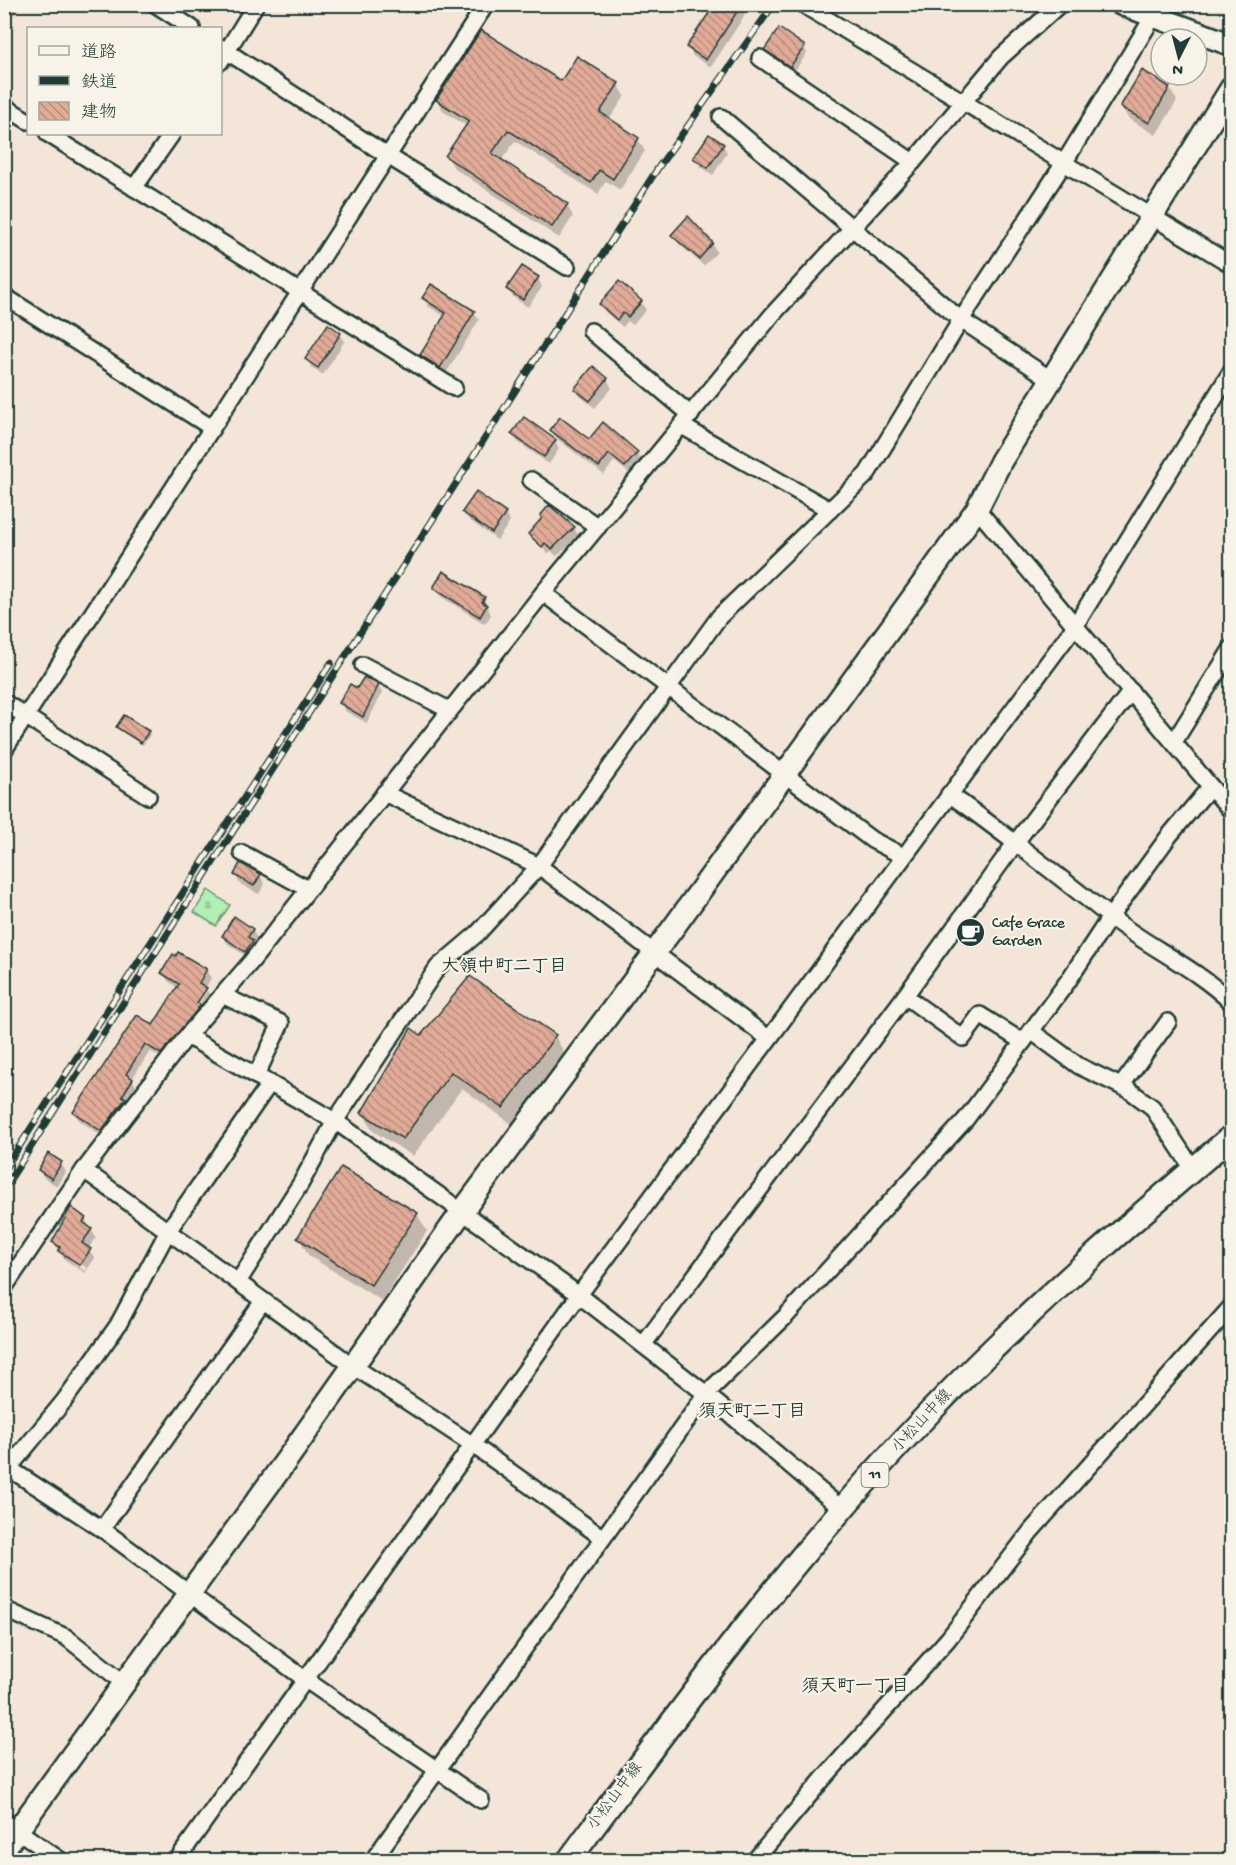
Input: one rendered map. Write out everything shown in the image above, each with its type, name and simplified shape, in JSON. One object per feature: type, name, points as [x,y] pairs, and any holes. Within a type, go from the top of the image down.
[{"type":"main road","name":"小松山中線","points":[[569,1860],[769,1593],[932,1410],[1095,1254],[1232,1136]]},
{"type":"street","points":[[155,4],[190,27]]},
{"type":"street","points":[[256,4],[223,53],[567,267]]},
{"type":"street","points":[[4,1288],[84,1170],[187,1036],[308,889],[543,592],[773,315],[913,162],[1001,57],[1060,4]]},
{"type":"street","points":[[1121,4],[1232,45]]},
{"type":"street","points":[[4,750],[388,156],[478,7]]},
{"type":"street","points":[[807,7],[1232,265]]},
{"type":"street","points":[[238,1282],[301,1183],[335,1121],[438,967],[478,933],[539,866],[719,617],[867,474],[961,320],[1064,163],[1153,17]]},
{"type":"street","points":[[760,58],[913,162]]},
{"type":"street","points":[[4,1849],[11,1825],[124,1683],[461,1213],[655,952],[977,509],[1001,461],[1232,87]]},
{"type":"street","points":[[4,106],[27,120]]},
{"type":"street","points":[[722,117],[961,320],[1052,380]]},
{"type":"street","points":[[50,135],[454,388]]},
{"type":"street","points":[[134,188],[171,135]]},
{"type":"street","points":[[4,296],[212,428]]},
{"type":"street","points":[[591,331],[687,421],[830,510]]},
{"type":"street","points":[[177,1860],[579,1295],[1075,626],[1232,370]]},
{"type":"street","points":[[531,480],[598,527]]},
{"type":"street","points":[[977,509],[1232,812]]},
{"type":"street","points":[[543,592],[872,840],[903,856]]},
{"type":"street","points":[[1174,742],[1232,648]]},
{"type":"street","points":[[363,665],[450,711]]},
{"type":"street","points":[[643,1345],[905,996],[1016,842],[1131,691]]},
{"type":"street","points":[[4,702],[148,796]]},
{"type":"street","points":[[373,1860],[706,1394],[786,1316],[966,1119],[1068,981],[1110,917],[1169,836],[1210,787]]},
{"type":"street","points":[[384,793],[539,866],[768,1038]]},
{"type":"street","points":[[949,794],[1016,842],[1110,917],[1215,987],[1232,1003]]},
{"type":"street","points":[[242,853],[308,889]]},
{"type":"street","points":[[222,995],[280,1023],[263,1080],[168,1232],[118,1325],[64,1401],[7,1471],[102,1529],[306,1680],[481,1800]]},
{"type":"street","points":[[905,996],[963,1038],[980,1015],[1120,1086],[1152,1107],[1193,1169]]},
{"type":"street","points":[[1120,1086],[1168,1022]]},
{"type":"street","points":[[187,1036],[335,1121],[579,1295],[706,1394],[843,1510]]},
{"type":"street","points":[[84,1170],[353,1366],[473,1445],[603,1538]]},
{"type":"street","points":[[102,1529],[263,1301]]},
{"type":"street","points":[[755,1860],[823,1779],[948,1639],[1031,1531],[1232,1306]]},
{"type":"street","points":[[4,1609],[66,1637],[124,1683]]},
{"type":"street","points":[[11,1825],[60,1860]]},
{"type":"green space","points":[[208,890],[230,905],[216,926],[194,912]]},
{"type":"building","points":[[715,4],[742,4],[706,60],[686,47]]},
{"type":"building","points":[[779,28],[805,46],[790,67],[764,50]]},
{"type":"building","points":[[481,30],[561,81],[577,56],[619,83],[600,112],[639,138],[613,179],[599,170],[591,183],[508,130],[492,153],[568,204],[552,227],[445,156],[469,121],[436,100]]},
{"type":"building","points":[[1142,70],[1149,74],[1149,87],[1170,87],[1149,123],[1120,107]]},
{"type":"building","points":[[709,134],[724,144],[708,168],[693,158]]},
{"type":"building","points":[[688,216],[713,243],[699,259],[671,235]]},
{"type":"building","points":[[522,266],[539,277],[523,300],[506,289]]},
{"type":"building","points":[[619,281],[642,301],[628,317],[623,313],[617,320],[599,304]]},
{"type":"building","points":[[431,284],[475,311],[440,368],[420,355],[446,313],[422,298]]},
{"type":"building","points":[[328,324],[341,333],[318,368],[305,359]]},
{"type":"building","points":[[593,366],[608,378],[590,401],[574,389]]},
{"type":"building","points":[[524,417],[556,440],[544,457],[511,434]]},
{"type":"building","points":[[560,417],[589,439],[603,422],[638,452],[625,467],[609,454],[599,467],[550,430]]},
{"type":"building","points":[[476,492],[506,513],[492,533],[462,512]]},
{"type":"building","points":[[549,505],[575,527],[552,549],[545,543],[542,547],[528,534],[542,518],[540,516]]},
{"type":"building","points":[[443,571],[485,597],[482,602],[487,605],[480,617],[433,588]]},
{"type":"building","points":[[364,677],[379,684],[363,717],[339,703],[350,684],[357,688]]},
{"type":"building","points":[[124,715],[149,731],[141,743],[116,727]]},
{"type":"building","points":[[240,863],[261,874],[254,886],[234,875]]},
{"type":"building","points":[[234,916],[253,929],[248,937],[253,941],[245,952],[222,936]]},
{"type":"building","points":[[178,952],[207,969],[199,983],[207,988],[197,1003],[201,1005],[161,1054],[145,1044],[126,1074],[133,1079],[122,1096],[126,1098],[101,1131],[73,1112],[137,1015],[153,1025],[179,984],[161,973],[173,954],[176,956]]},
{"type":"building","points":[[470,976],[556,1035],[503,1108],[451,1072],[403,1139],[361,1113],[411,1028],[421,1035]]},
{"type":"building","points":[[48,1153],[62,1162],[52,1179],[38,1170]]},
{"type":"building","points":[[341,1167],[418,1213],[371,1285],[297,1238]]},
{"type":"building","points":[[71,1207],[86,1218],[83,1222],[92,1229],[82,1243],[91,1249],[80,1265],[58,1251],[60,1247],[52,1242]]},
{"type":"railway","points":[[4,1189],[658,168],[774,4]]},
{"type":"railway","points":[[4,1170],[331,663]]},
{"type":"place","name":"Cafe Grace Garden","points":[[971,933]]},
{"type":"district","name":"大領中町二丁目","points":[[504,967]]},
{"type":"district","name":"須天町二丁目","points":[[752,1412]]},
{"type":"district","name":"須天町一丁目","points":[[855,1687]]}]
